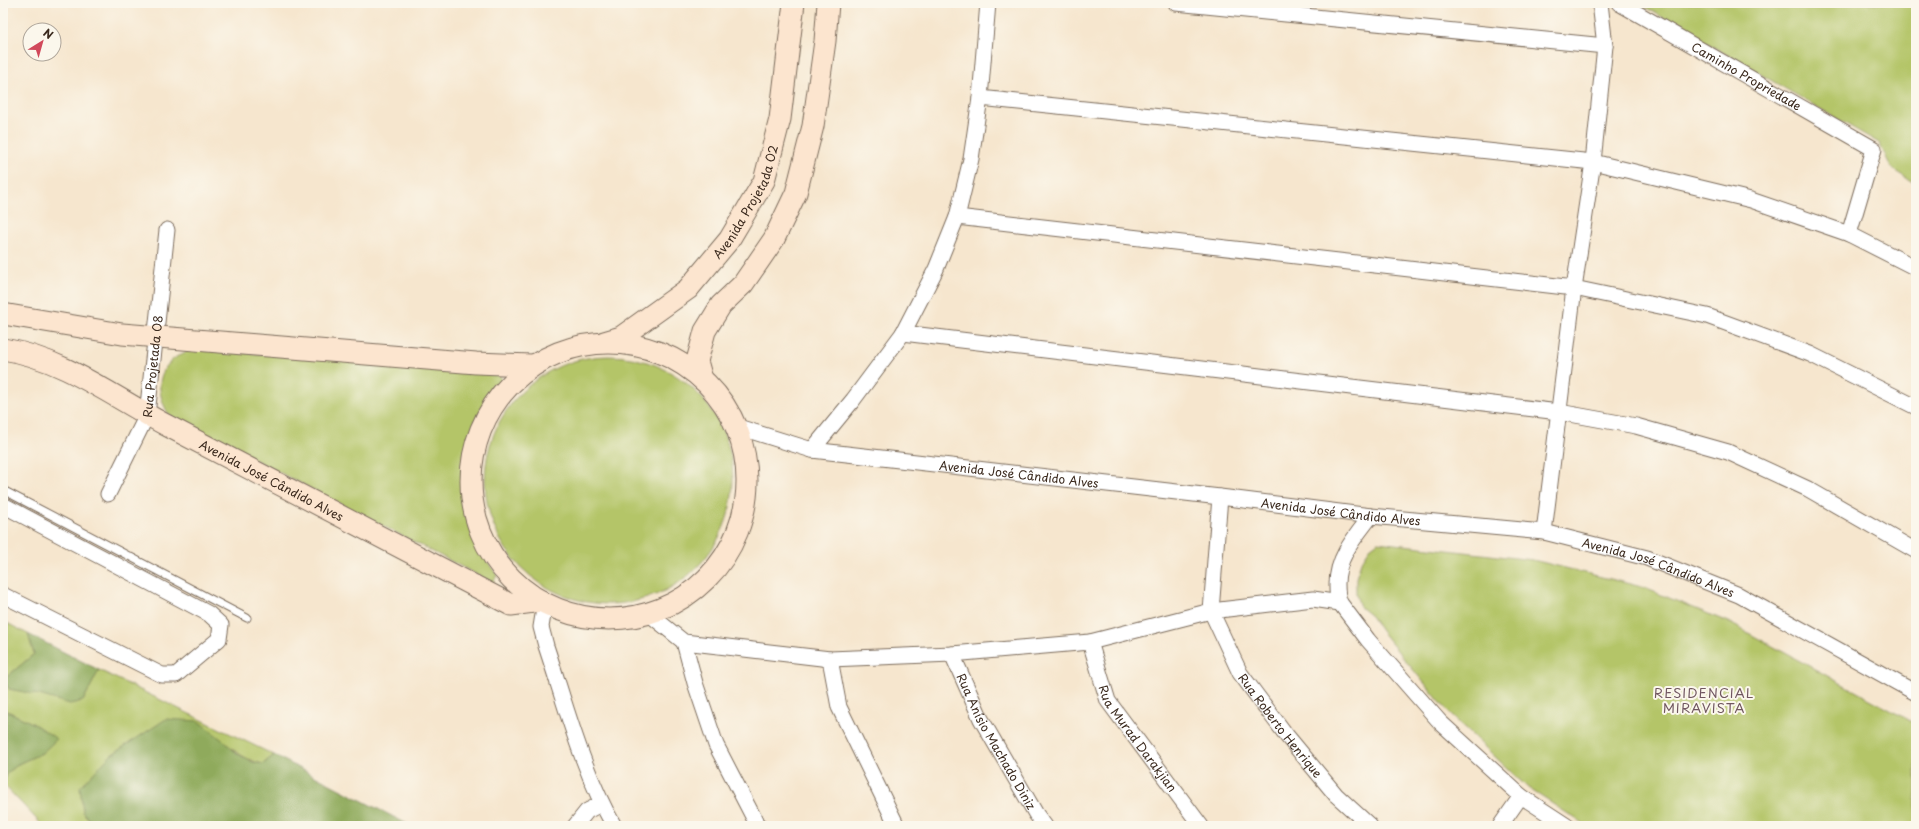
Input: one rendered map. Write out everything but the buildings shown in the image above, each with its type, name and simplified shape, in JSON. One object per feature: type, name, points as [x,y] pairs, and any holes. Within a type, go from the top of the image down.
[{"type":"street","name":"Avenida Projetada 02","points":[[602,343],[621,337],[688,289],[729,240],[764,181],[780,119],[794,3]]},
{"type":"street","points":[[702,379],[697,361],[705,332],[721,305],[743,284],[774,239],[796,193],[813,126],[825,41],[828,3]]},
{"type":"street","points":[[812,450],[853,400],[902,333],[936,269],[957,217],[971,159],[980,98],[988,3]]},
{"type":"street","points":[[1176,3],[1605,46]]},
{"type":"street","points":[[1544,532],[1574,288],[1593,162],[1605,46],[1600,3]]},
{"type":"street","name":"Caminho Propriedade","points":[[1619,3],[1874,149],[1849,234]]},
{"type":"street","points":[[980,98],[1593,162],[1751,200],[1849,234],[1916,268]]},
{"type":"street","points":[[957,217],[1574,288],[1707,316],[1810,354],[1916,408]]},
{"type":"street","name":"Rua Projetada 08","points":[[108,494],[147,415],[167,230]]},
{"type":"street","points":[[3,314],[122,334],[476,363],[532,365]]},
{"type":"street","points":[[902,333],[1559,412],[1636,426],[1728,452],[1808,488],[1916,551]]},
{"type":"street","points":[[602,343],[626,344],[656,351],[683,365],[702,379],[715,393],[735,426],[745,461],[747,480],[743,516],[737,534],[729,550],[706,579],[677,601],[648,614],[625,618],[605,619],[585,617],[543,602],[515,582],[490,552],[482,535],[475,517],[470,478],[476,441],[486,417],[504,390],[532,365],[548,356],[566,350],[602,343]]},
{"type":"street","name":"Avenida José Cândido Alves","points":[[3,349],[18,351],[58,364],[147,415],[511,605],[543,602]]},
{"type":"street","name":"Avenida José Cândido Alves","points":[[735,426],[812,450],[1372,516],[1544,532],[1647,558],[1739,595],[1916,693]]},
{"type":"street","points":[[1211,611],[1220,497]]},
{"type":"street","points":[[3,505],[209,614],[221,625],[219,639],[176,675],[162,675],[3,596]]},
{"type":"street","points":[[1372,516],[1344,554],[1337,575],[1337,597],[1340,602],[1368,640],[1440,722],[1521,796],[1567,826]]},
{"type":"street","points":[[648,614],[684,642],[830,659],[952,654],[1090,642],[1211,611],[1313,598],[1340,602]]},
{"type":"street","points":[[543,602],[541,628],[544,640],[590,778],[601,804],[614,826]]},
{"type":"street","name":"Rua Roberto Henrique","points":[[1211,611],[1244,679],[1287,736],[1331,789],[1370,826]]},
{"type":"street","points":[[684,642],[695,683],[716,745],[758,826]]},
{"type":"street","name":"Rua Murad Darakjian","points":[[1090,642],[1108,701],[1201,826]]},
{"type":"street","name":"Rua Anísio Machado Diniz","points":[[952,654],[981,719],[1036,814],[1045,826]]},
{"type":"street","points":[[830,659],[839,707],[897,826]]},
{"type":"street","points":[[1500,826],[1521,796]]},
{"type":"street","points":[[575,826],[587,811],[601,804]]},
{"type":"lane","points":[[3,490],[247,618]]},
{"type":"green space","points":[[1638,3],[1916,3],[1916,184],[1892,169],[1879,143]]},
{"type":"green space","points":[[193,349],[497,372],[502,379],[477,417],[467,443],[463,463],[462,483],[468,521],[485,558],[497,575],[493,583],[169,415],[161,394],[160,384],[162,375],[166,367],[173,360]]},
{"type":"green space","points":[[597,356],[621,356],[645,361],[668,370],[697,392],[719,421],[724,432],[731,456],[733,480],[731,504],[724,528],[719,539],[697,568],[668,590],[657,595],[621,604],[597,604],[573,599],[550,590],[530,576],[513,559],[499,539],[490,516],[485,492],[485,468],[490,444],[499,421],[513,401],[530,384],[550,370],[573,361]]},
{"type":"green space","points":[[1378,542],[1533,560],[1642,587],[1728,622],[1916,724],[1916,826],[1587,826],[1528,788],[1450,714],[1381,631],[1371,616],[1360,607],[1356,594],[1356,578],[1361,562],[1370,548]]},
{"type":"green space","points":[[3,621],[28,634],[34,654],[3,680]]},
{"type":"green space","points":[[28,634],[99,670],[83,701],[70,704],[39,695],[9,689],[3,680],[34,654]]},
{"type":"green space","points":[[99,670],[274,755],[263,764],[242,756],[225,742],[83,813],[96,826],[43,826],[4,785],[6,774],[20,763],[42,753],[34,724],[3,709],[3,681],[9,689],[83,701]]},
{"type":"green space","points":[[3,709],[34,724],[57,739],[42,753],[20,763],[6,774],[4,785]]},
{"type":"green space","points":[[166,719],[198,721],[225,742],[236,753],[253,762],[263,764],[274,755],[411,826],[96,826],[83,813],[80,787],[111,755]]},
{"type":"district","name":"RESIDENCIAL MIRAVISTA","points":[[1704,700]]}]
